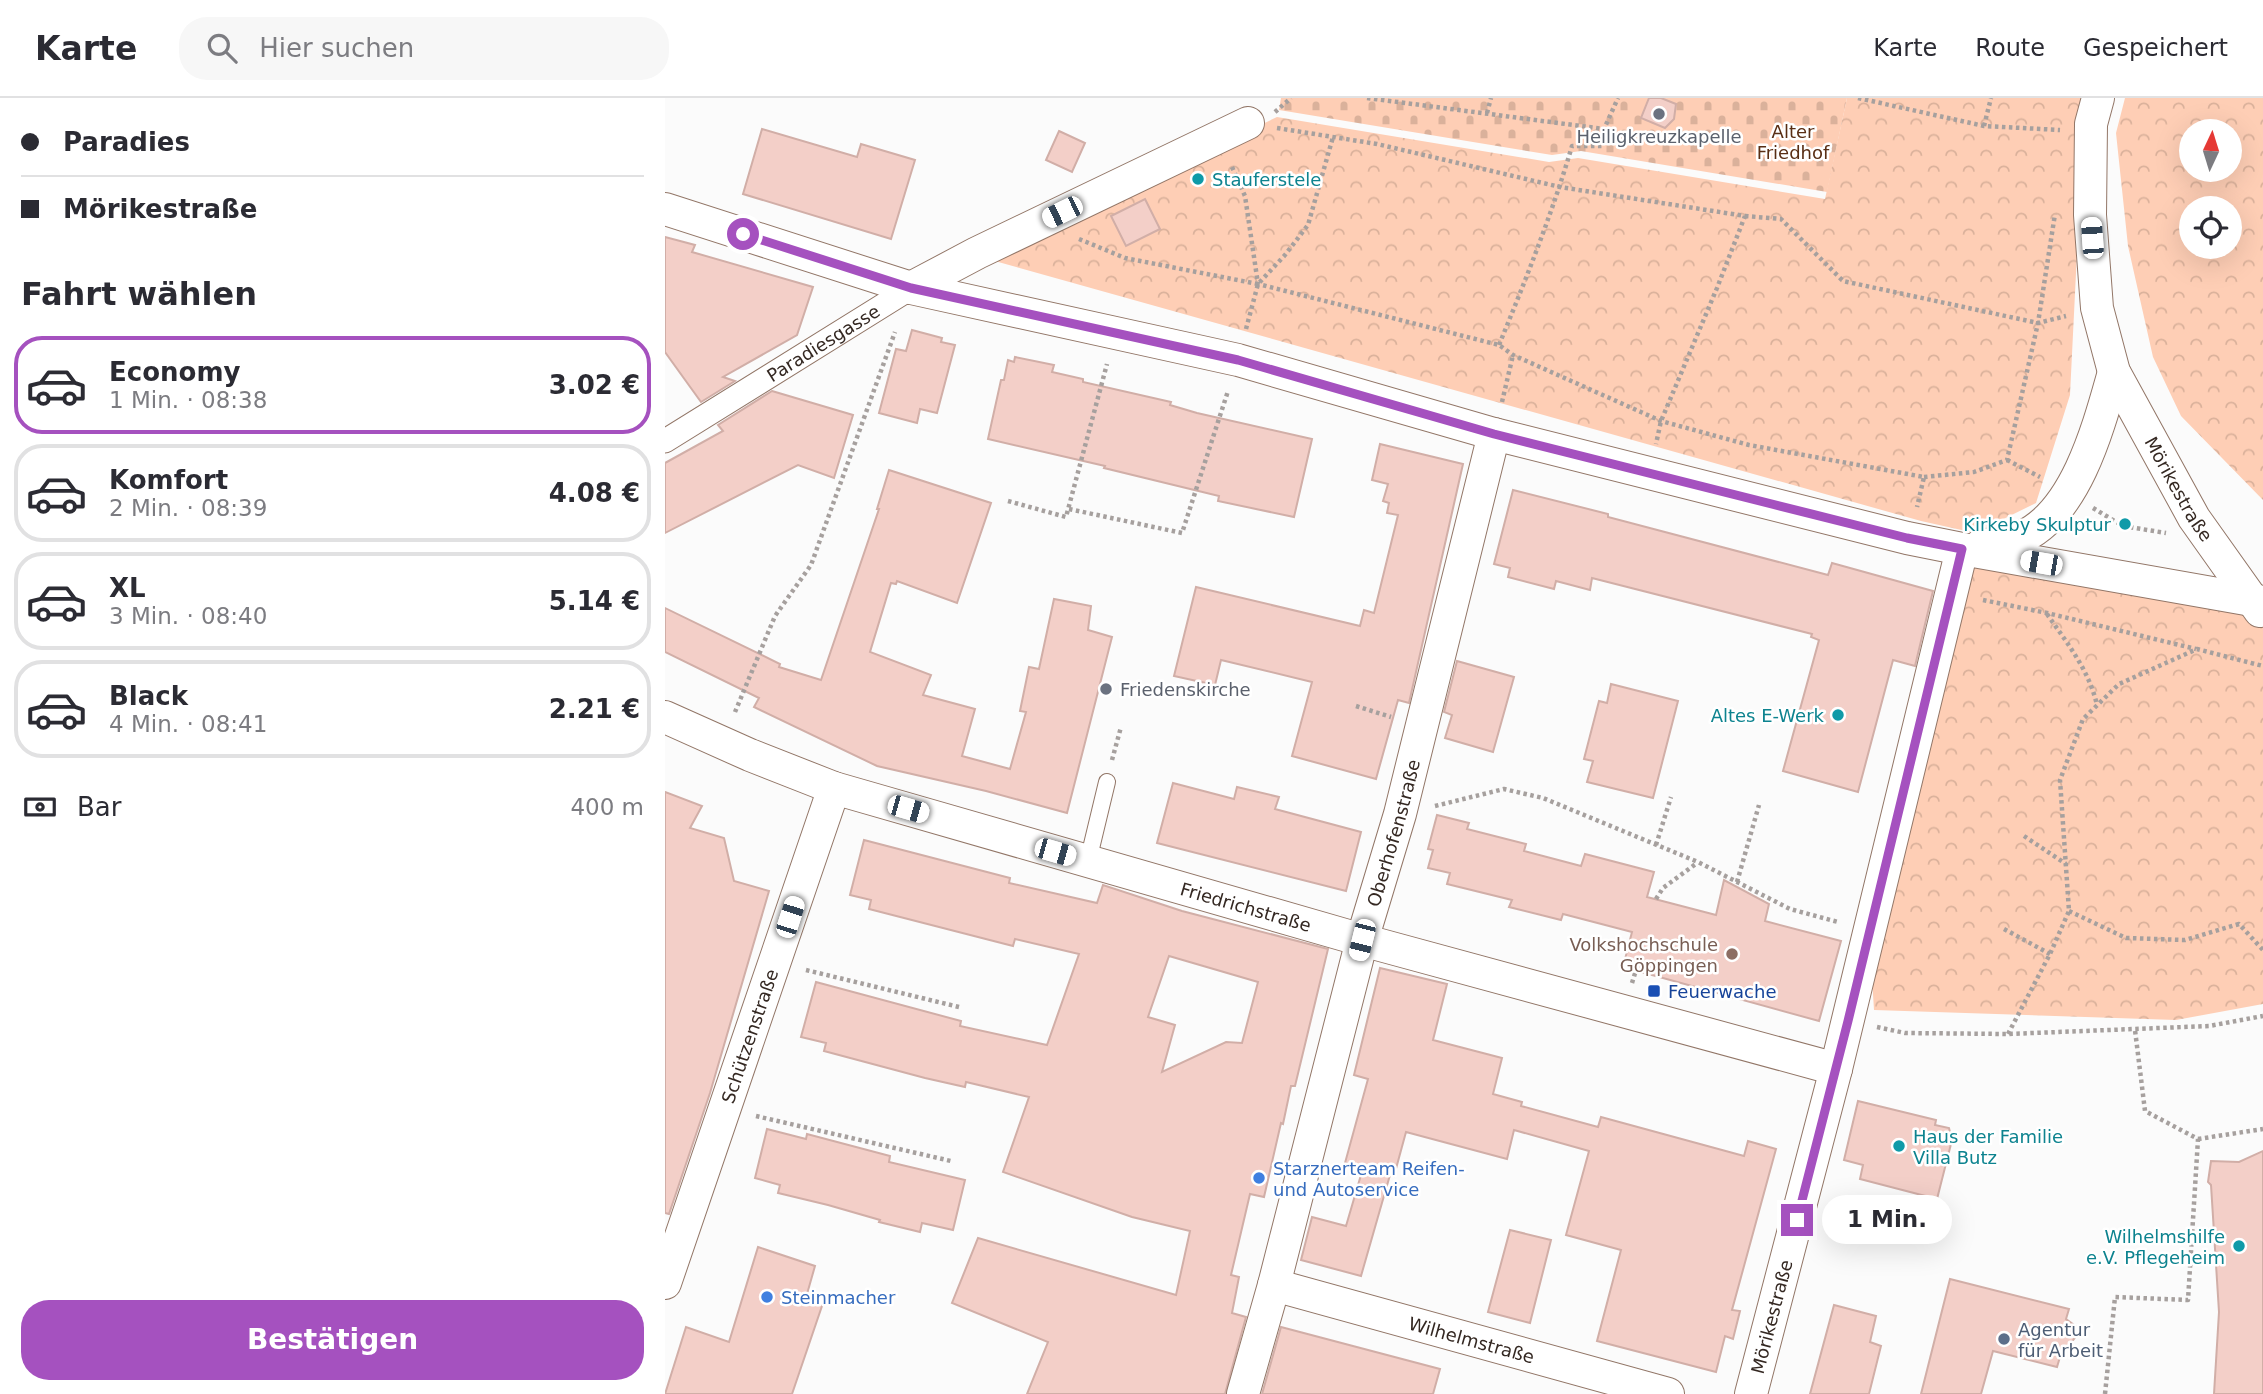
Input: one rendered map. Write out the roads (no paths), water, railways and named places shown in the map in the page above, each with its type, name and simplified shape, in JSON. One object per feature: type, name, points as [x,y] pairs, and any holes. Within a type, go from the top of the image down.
[{"type":"street","name":"Mörikestraße","points":[[2095,111],[2090,215],[2097,308],[2114,372],[2194,518],[2260,606]]},
{"type":"street","name":"Paradiesgasse","points":[[665,441],[911,288],[977,253],[1248,123]]},
{"type":"street","points":[[665,209],[911,288],[1238,360],[1494,434],[1907,538],[2260,606]]},
{"type":"street","points":[[1962,549],[2020,538],[2044,525],[2068,492],[2086,460],[2114,372]]},
{"type":"street","name":"Oberhofenstraße","points":[[1243,1394],[1274,1285],[1362,940],[1400,814],[1494,434]]},
{"type":"street","name":"Mörikestraße","points":[[1751,1394],[1848,1021],[1962,549]]},
{"type":"street","name":"Friedrichstraße","points":[[665,717],[834,788],[1362,940],[1836,1069]]},
{"type":"street","name":"Schützenstraße","points":[[665,1283],[834,788]]},
{"type":"street","name":"Wilhelmstraße","points":[[1274,1285],[1668,1394]]},
{"type":"lane","points":[[1088,861],[1107,782]]},
{"type":"place","name":"Heiligkreuzkapelle","points":[[1659,114]]},
{"type":"place","name":"Stauferstele","points":[[1198,179]]},
{"type":"place","name":"Kirkeby Skulptur","points":[[2125,524]]},
{"type":"place","name":"Friedenskirche","points":[[1106,689]]},
{"type":"place","name":"Altes E-Werk","points":[[1838,715]]},
{"type":"place","name":"Volkshochschule Göppingen","points":[[1732,954]]},
{"type":"place","name":"Feuerwache","points":[[1654,991]]},
{"type":"place","name":"Haus der Familie Villa Butz","points":[[1899,1146]]},
{"type":"place","name":"Starznerteam Reifen- und Autoservice","points":[[1259,1178]]},
{"type":"place","name":"Wilhelmshilfe e.V. Pflegeheim","points":[[2239,1246]]},
{"type":"place","name":"Steinmacher","points":[[767,1297]]},
{"type":"place","name":"Agentur für Arbeit","points":[[2004,1339]]},
{"type":"park label","name":"Alter Friedhof","points":[[1793,141]]}]
